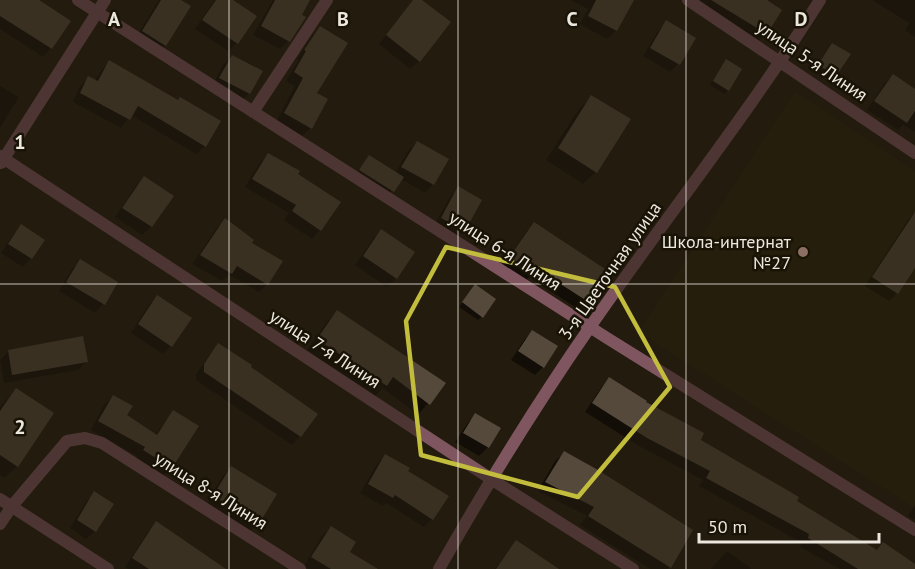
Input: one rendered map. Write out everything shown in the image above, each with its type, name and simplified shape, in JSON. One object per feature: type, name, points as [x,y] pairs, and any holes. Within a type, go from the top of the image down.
[{"type":"lane","name":"улица 6-я Линия","points":[[78,0],[590,327],[915,530]]},
{"type":"lane","points":[[1,159],[105,0]]},
{"type":"lane","points":[[253,112],[327,0]]},
{"type":"lane","name":"улица 5-я Линия","points":[[688,0],[915,153]]},
{"type":"lane","name":"3-я Цветочная улица","points":[[439,569],[490,479],[590,327],[781,62],[820,0]]},
{"type":"lane","name":"улица 7-я Линия","points":[[1,159],[490,479],[633,569]]},
{"type":"lane","name":"улица 8-я Линия","points":[[12,506],[67,441],[85,438],[102,444],[300,569]]},
{"type":"lane","points":[[0,499],[108,569]]},
{"type":"lane","points":[[0,524],[12,506]]},
{"type":"highlighted area","points":[[446,247],[615,287],[670,387],[578,497],[421,455],[406,321]]},
{"type":"shaded area","name":"Школа-интернат №27","points":[[795,92],[915,172],[915,508],[639,332]]},
{"type":"building","points":[[0,0],[39,0],[71,21],[52,49],[0,16]]},
{"type":"building","points":[[161,0],[181,0],[191,6],[166,46],[142,31]]},
{"type":"building","points":[[216,0],[233,0],[257,16],[238,44],[202,20]]},
{"type":"building","points":[[275,0],[310,0],[302,15],[306,17],[290,42],[261,26]]},
{"type":"building","points":[[413,0],[422,0],[451,22],[420,62],[386,35]]},
{"type":"building","points":[[596,0],[634,0],[617,31],[588,16]]},
{"type":"building","points":[[711,0],[767,0],[782,10],[767,34]]},
{"type":"building","points":[[666,20],[696,38],[680,65],[650,48]]},
{"type":"building","points":[[320,26],[348,43],[317,93],[328,99],[312,129],[284,113],[303,78],[294,72],[306,51],[304,50]]},
{"type":"building","points":[[832,43],[851,54],[836,76],[818,65]]},
{"type":"building","points":[[232,55],[263,71],[250,94],[219,78]]},
{"type":"building","points":[[726,59],[742,69],[729,91],[713,81]]},
{"type":"building","points":[[109,60],[178,100],[180,97],[221,121],[206,147],[138,106],[130,120],[80,93],[88,76],[98,81]]},
{"type":"building","points":[[893,74],[915,89],[915,111],[907,123],[874,101]]},
{"type":"building","points":[[591,95],[631,119],[597,173],[558,148]]},
{"type":"building","points":[[417,141],[449,159],[434,185],[401,167]]},
{"type":"building","points":[[268,153],[300,171],[298,174],[341,202],[321,231],[292,211],[296,205],[252,179]]},
{"type":"building","points":[[369,155],[404,177],[394,192],[359,170]]},
{"type":"building","points":[[144,176],[174,196],[152,227],[122,208]]},
{"type":"building","points":[[458,186],[482,200],[465,231],[441,218]]},
{"type":"building","points":[[915,212],[915,268],[898,294],[872,277]]},
{"type":"building","points":[[225,218],[254,240],[252,243],[283,261],[268,285],[237,266],[232,274],[200,255]]},
{"type":"building","points":[[534,222],[608,271],[587,301],[537,269],[532,276],[508,259]]},
{"type":"building","points":[[21,224],[45,240],[32,259],[8,244]]},
{"type":"building","points":[[381,229],[415,252],[397,279],[363,256]]},
{"type":"building","points":[[80,259],[118,282],[105,305],[66,282]]},
{"type":"building","points":[[475,284],[496,299],[483,318],[462,302]]},
{"type":"building","points":[[157,295],[192,318],[172,347],[138,324]]},
{"type":"building","points":[[337,310],[446,383],[430,405],[393,377],[387,386],[317,339]]},
{"type":"building","points":[[532,330],[558,346],[544,368],[518,351]]},
{"type":"building","points":[[83,336],[88,362],[12,375],[8,350]]},
{"type":"building","points":[[218,343],[318,414],[301,437],[204,372],[204,364]]},
{"type":"building","points":[[609,377],[646,402],[704,433],[701,440],[799,497],[797,501],[877,550],[883,542],[915,564],[915,569],[858,569],[808,538],[809,534],[706,478],[710,471],[647,438],[592,403]]},
{"type":"building","points":[[16,388],[54,413],[18,467],[0,455],[0,411]]},
{"type":"building","points":[[113,395],[133,406],[127,415],[157,435],[173,410],[199,426],[172,468],[143,450],[145,447],[98,421]]},
{"type":"building","points":[[475,413],[501,428],[489,448],[463,433]]},
{"type":"building","points":[[564,451],[693,530],[671,568],[588,516],[594,507],[545,482]]},
{"type":"building","points":[[385,454],[410,468],[408,471],[449,496],[433,520],[395,495],[393,498],[368,484]]},
{"type":"building","points":[[231,466],[277,494],[259,524],[213,496]]},
{"type":"building","points":[[94,491],[114,504],[96,532],[77,520]]},
{"type":"building","points":[[156,521],[226,569],[149,569],[132,558]]},
{"type":"building","points":[[331,526],[356,542],[350,552],[378,569],[331,569],[311,557]]},
{"type":"building","points":[[516,540],[559,569],[496,569]]},
{"type":"place","name":"Школа-интернат №27","points":[[803,252]]}]
